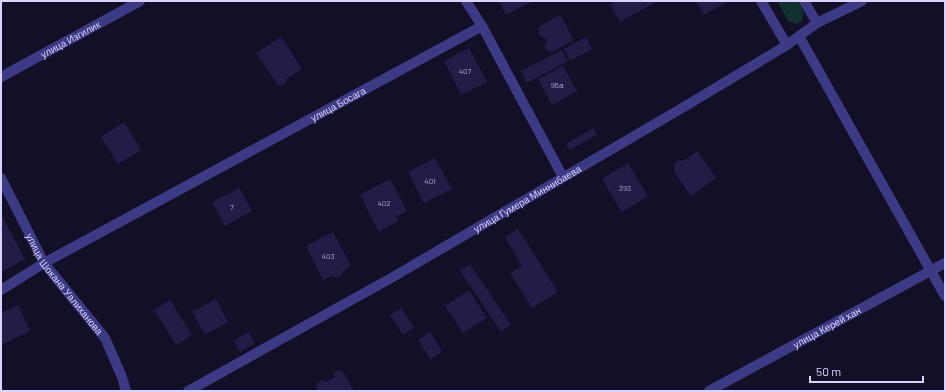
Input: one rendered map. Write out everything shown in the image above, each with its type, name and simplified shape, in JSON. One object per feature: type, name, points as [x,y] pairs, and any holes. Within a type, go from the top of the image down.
[{"type":"street","name":"улица Изгилик","points":[[1,77],[140,1]]},
{"type":"street","points":[[466,1],[482,26],[563,176]]},
{"type":"street","points":[[761,1],[787,45]]},
{"type":"street","points":[[804,1],[817,23]]},
{"type":"street","name":"улица Гумера Миннибаева","points":[[188,391],[393,277],[563,176],[677,111],[787,45],[817,23],[862,1]]},
{"type":"street","name":"улица Босага","points":[[1,290],[44,263],[482,26]]},
{"type":"street","points":[[799,36],[945,296]]},
{"type":"street","name":"улица Шокана Уалиханова","points":[[1,178],[44,263],[105,338],[122,377],[126,391]]},
{"type":"street","name":"улица Керей хан","points":[[709,391],[945,263]]},
{"type":"green space","points":[[777,1],[798,1],[804,13],[802,21],[796,24],[788,21]]},
{"type":"building","points":[[499,1],[533,1],[506,15]]},
{"type":"building","points":[[616,1],[653,1],[654,3],[620,22],[610,4]]},
{"type":"building","points":[[696,1],[729,1],[704,15]]},
{"type":"building","points":[[560,15],[574,40],[552,52],[547,51],[544,45],[547,41],[539,35],[539,27]]},
{"type":"building","points":[[281,37],[302,69],[286,79],[286,83],[281,86],[277,84],[256,53]]},
{"type":"building","points":[[586,37],[592,49],[570,61],[564,49]]},
{"type":"building","points":[[469,48],[487,82],[461,95],[444,61]]},
{"type":"building","points":[[562,50],[568,61],[527,83],[521,71]]},
{"type":"building","points":[[563,66],[577,91],[552,105],[538,79]]},
{"type":"building","points":[[124,122],[141,150],[118,164],[101,137]]},
{"type":"building","points":[[593,128],[597,135],[570,150],[566,144]]},
{"type":"building","points":[[697,151],[716,178],[691,196],[674,172],[674,164],[678,161],[685,160]]},
{"type":"building","points":[[435,158],[452,189],[424,203],[408,172]]},
{"type":"building","points":[[628,163],[648,196],[622,212],[602,179]]},
{"type":"building","points":[[390,179],[407,211],[396,217],[398,221],[379,232],[360,195]]},
{"type":"building","points":[[239,188],[252,211],[225,226],[212,202]]},
{"type":"building","points":[[1,214],[25,259],[1,272]]},
{"type":"building","points":[[518,229],[558,292],[532,308],[510,273],[522,266],[505,237]]},
{"type":"building","points":[[333,232],[351,266],[343,271],[342,275],[338,278],[332,276],[323,280],[306,246]]},
{"type":"building","points":[[470,264],[511,325],[501,332],[460,271]]},
{"type":"building","points":[[469,290],[487,318],[463,333],[445,306]]},
{"type":"building","points":[[216,299],[228,322],[205,335],[192,312]]},
{"type":"building","points":[[170,300],[192,335],[176,345],[154,310]]},
{"type":"building","points":[[18,305],[30,331],[1,345],[1,313]]},
{"type":"building","points":[[401,308],[414,327],[403,335],[390,315]]},
{"type":"building","points":[[249,332],[255,343],[240,352],[234,341]]},
{"type":"building","points":[[430,332],[442,352],[430,359],[418,340]]},
{"type":"building","points":[[339,370],[343,372],[354,391],[317,391],[317,383],[322,380],[326,382],[334,378],[334,373]]}]
